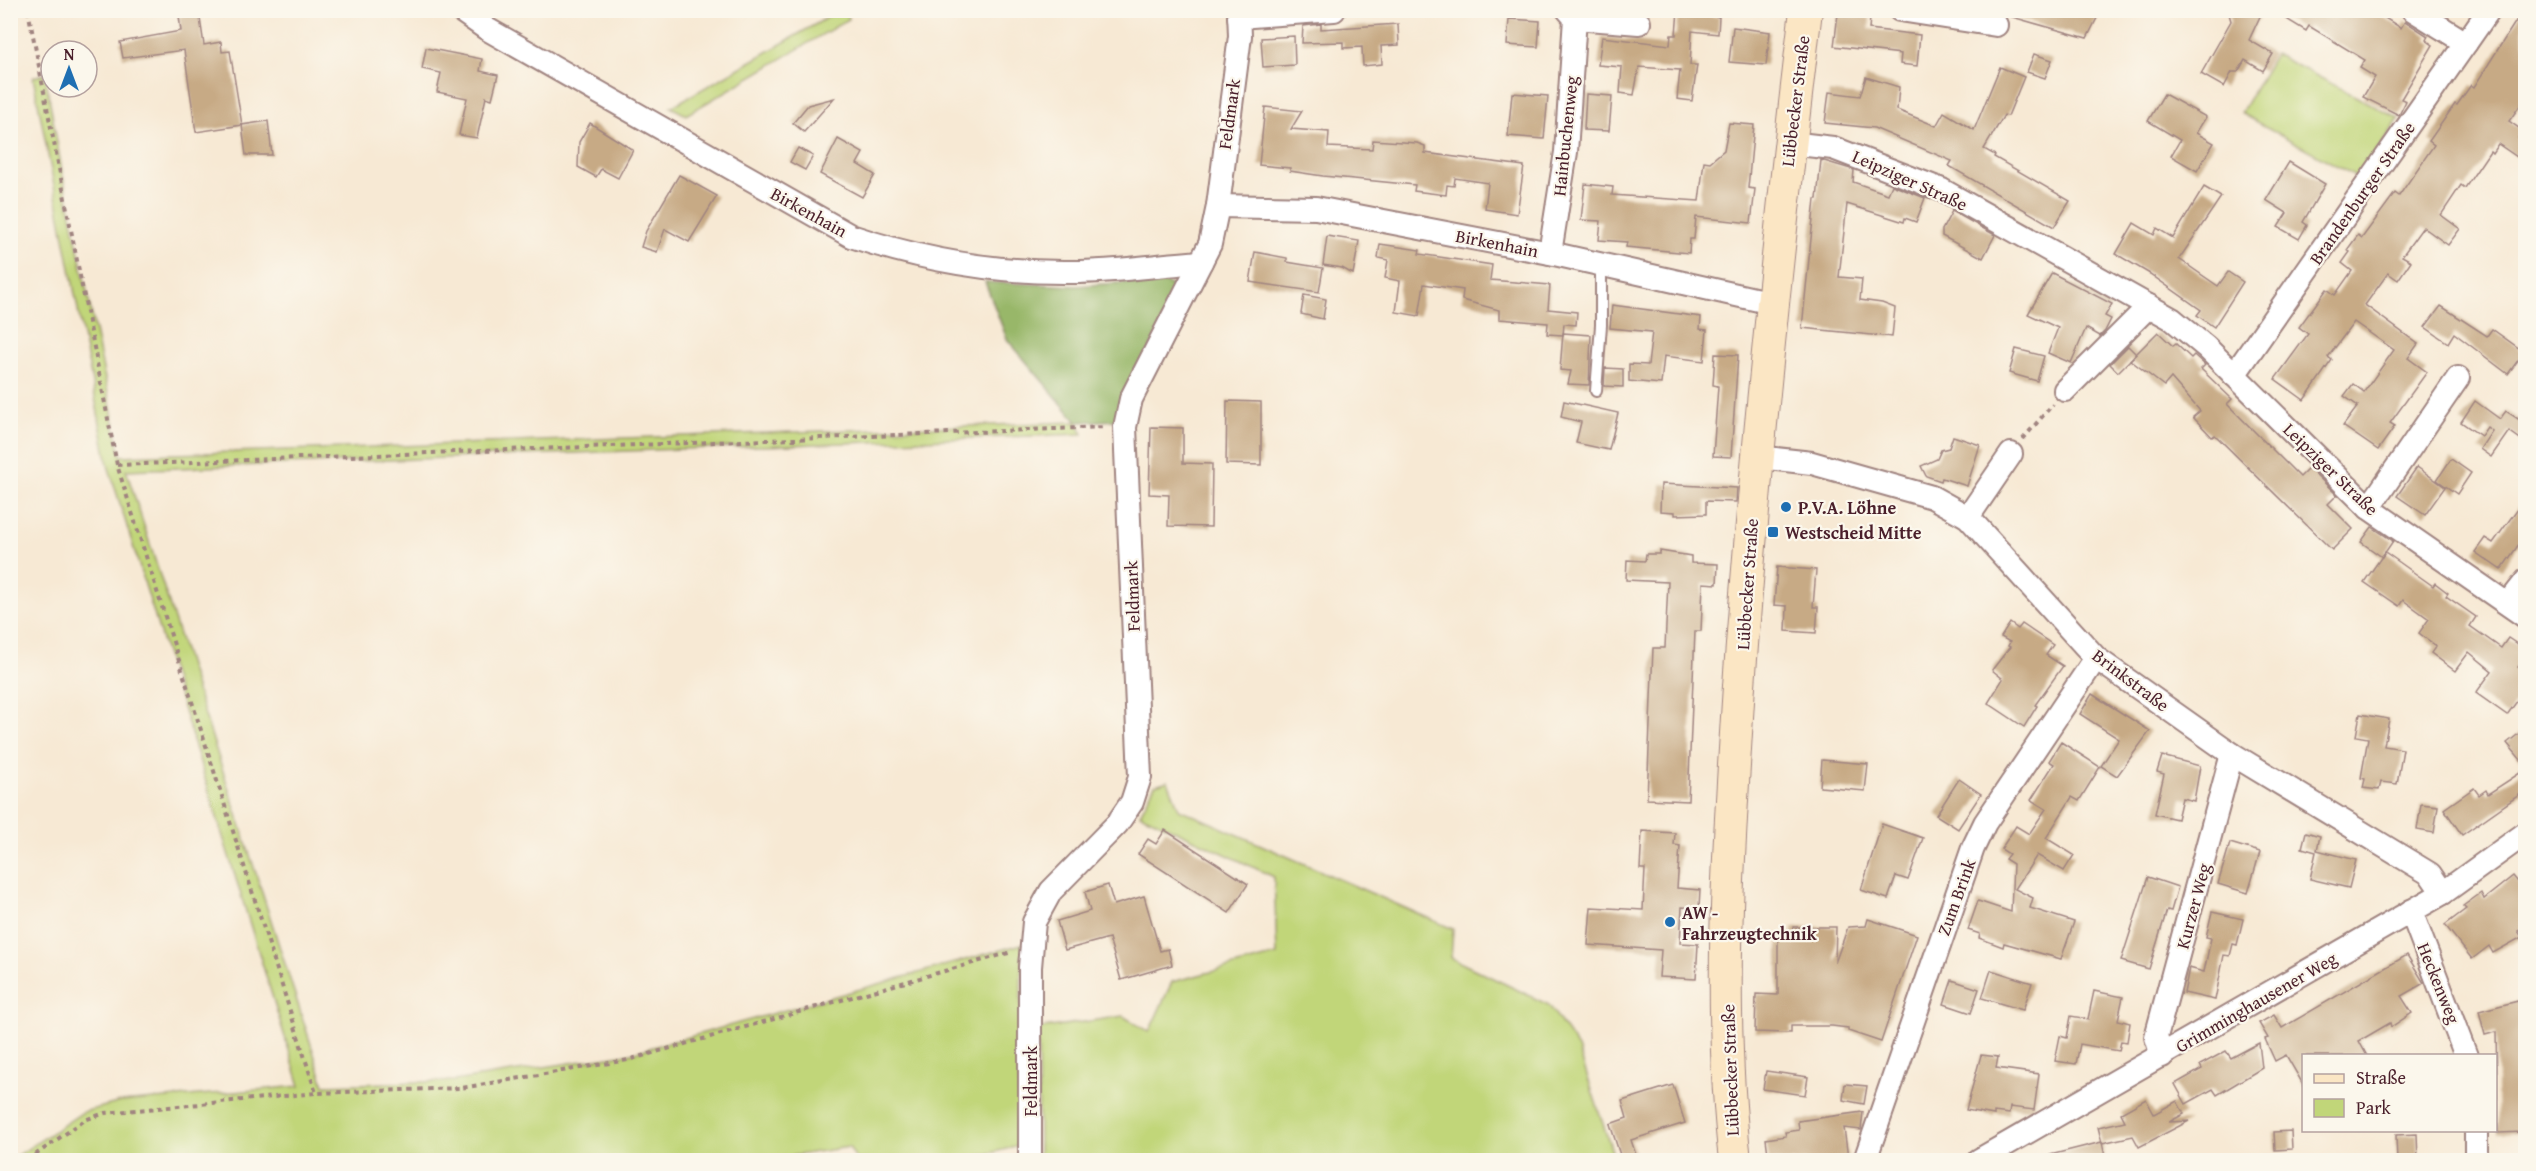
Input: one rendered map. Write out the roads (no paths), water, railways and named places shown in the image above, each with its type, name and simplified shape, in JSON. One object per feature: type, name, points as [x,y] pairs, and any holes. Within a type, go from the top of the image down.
[{"type":"main road","name":"Lübbecker Straße","points":[[1735,1161],[1727,1076],[1728,914],[1733,777],[1772,303],[1806,10]]},
{"type":"street","name":"Birkenhain","points":[[460,10],[497,35],[851,236],[896,252],[993,270],[1074,273],[1201,262]]},
{"type":"street","name":"Feldmark","points":[[1030,1161],[1031,947],[1034,922],[1051,891],[1117,824],[1132,802],[1140,777],[1125,427],[1131,399],[1210,244],[1218,206],[1240,36],[1239,14],[1334,10]]},
{"type":"street","points":[[1900,10],[1996,25]]},
{"type":"street","points":[[2412,10],[2466,43]]},
{"type":"street","name":"Brandenburger Straße","points":[[2234,375],[2489,10]]},
{"type":"street","name":"Hainbuchenweg","points":[[1550,253],[1566,152],[1572,14],[1640,23]]},
{"type":"street","name":"Leipziger Straße","points":[[1790,143],[1833,148],[1942,190],[2172,319],[2234,375],[2369,508],[2517,611]]},
{"type":"street","name":"Birkenhain","points":[[1218,206],[1316,208],[1550,253],[1772,303]]},
{"type":"street","points":[[2065,390],[2149,306]]},
{"type":"street","points":[[2369,508],[2458,378]]},
{"type":"street","points":[[1968,517],[2011,454]]},
{"type":"street","name":"Brinkstraße","points":[[1758,457],[1812,463],[1911,490],[1932,497],[1968,517],[2096,658],[2232,754],[2430,874],[2443,893]]},
{"type":"street","points":[[2517,611],[2526,581]]},
{"type":"street","name":"Zum Brink","points":[[1865,1161],[1973,848],[1985,823],[2096,658]]},
{"type":"street","name":"Kurzer Weg","points":[[2162,1056],[2157,1037],[2232,754]]},
{"type":"street","name":"Grimminghausener Weg","points":[[1979,1161],[2443,893],[2526,833]]},
{"type":"street","name":"Heckenweg","points":[[2411,911],[2465,1054]]},
{"type":"street","points":[[2476,1132],[2476,1161]]},
{"type":"lane","points":[[1596,392],[1601,325],[1601,265]]},
{"type":"place","name":"P.V.A. Löhne","points":[[1786,507]]},
{"type":"place","name":"Westscheid Mitte","points":[[1773,532]]},
{"type":"place","name":"AW - Fahrzeugtechnik","points":[[1670,922]]}]
